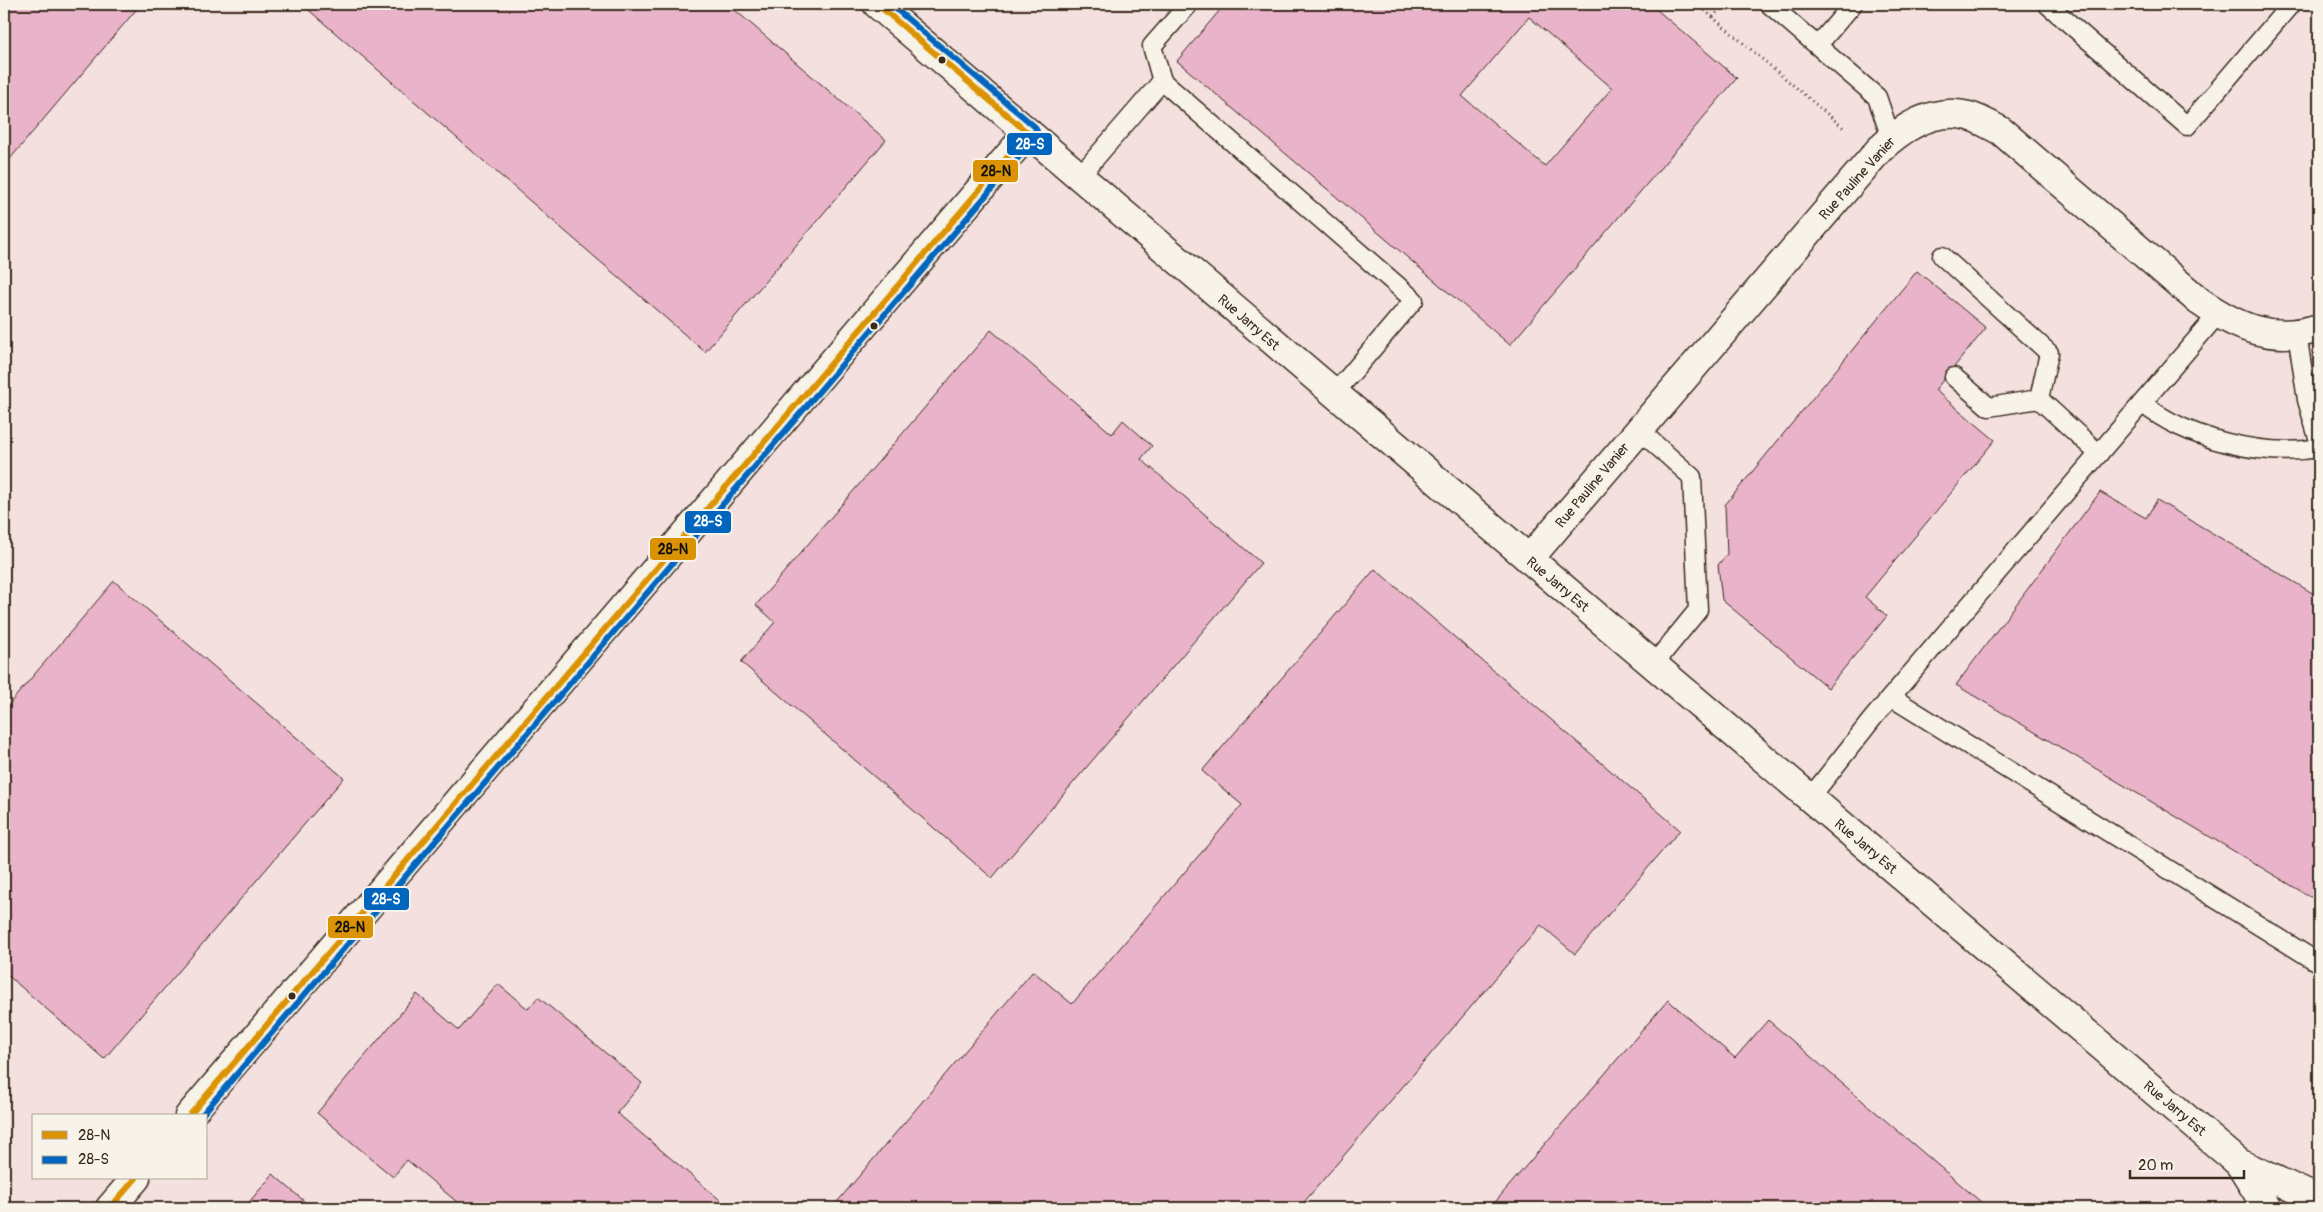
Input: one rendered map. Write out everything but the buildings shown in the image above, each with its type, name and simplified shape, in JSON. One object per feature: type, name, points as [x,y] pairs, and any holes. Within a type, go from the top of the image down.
[{"type":"street","name":"Rue Jarry Est","points":[[877,4],[2239,1163],[2319,1200]]},
{"type":"street","name":"Rue Pauline Vanier","points":[[1529,559],[1891,138],[1904,128],[1922,119],[1939,115],[1969,116],[1995,128],[2017,142],[2169,276],[2218,314],[2236,324],[2252,330],[2269,333],[2308,331]]},
{"type":"street","points":[[191,1114],[1028,133]]},
{"type":"street","name":"Rue Jarry Est","points":[[2239,1163],[2267,1208]]},
{"type":"street","points":[[110,1208],[134,1180]]},
{"type":"lane","points":[[1188,4],[1152,46],[1162,81],[1414,300],[1334,394]]},
{"type":"lane","points":[[1769,4],[1877,96],[1891,138]]},
{"type":"lane","points":[[1818,45],[1852,4]]},
{"type":"lane","points":[[2047,4],[2187,126],[2291,4]]},
{"type":"lane","points":[[1079,177],[1162,81]]},
{"type":"lane","points":[[1942,256],[2049,353],[2039,399]]},
{"type":"lane","points":[[1810,798],[1891,698],[2218,314]]},
{"type":"lane","points":[[2308,331],[2306,400],[2319,441]]},
{"type":"lane","points":[[1954,377],[1989,407],[2039,399]]},
{"type":"lane","points":[[2039,399],[2099,454]]},
{"type":"lane","points":[[2142,403],[2172,423],[2225,441],[2264,450],[2296,452],[2319,448]]},
{"type":"lane","points":[[1639,430],[1692,477],[1698,610],[1654,665]]},
{"type":"lane","points":[[1891,698],[2319,963]]},
{"type":"path","points":[[1697,4],[1846,129]]},
{"type":"path","points":[[1713,17],[1724,4]]},
{"type":"shaded area","points":[[4,4],[2319,4],[2319,1208],[4,1208]]},
{"type":"transit line","name":"28-N","points":[[191,1114],[1028,133],[877,4]]},
{"type":"transit line","name":"28-S","points":[[203,1114],[1036,137],[1037,131],[1034,126],[890,4]]},
{"type":"transit line","name":"28-N","points":[[110,1208],[134,1180]]}]
